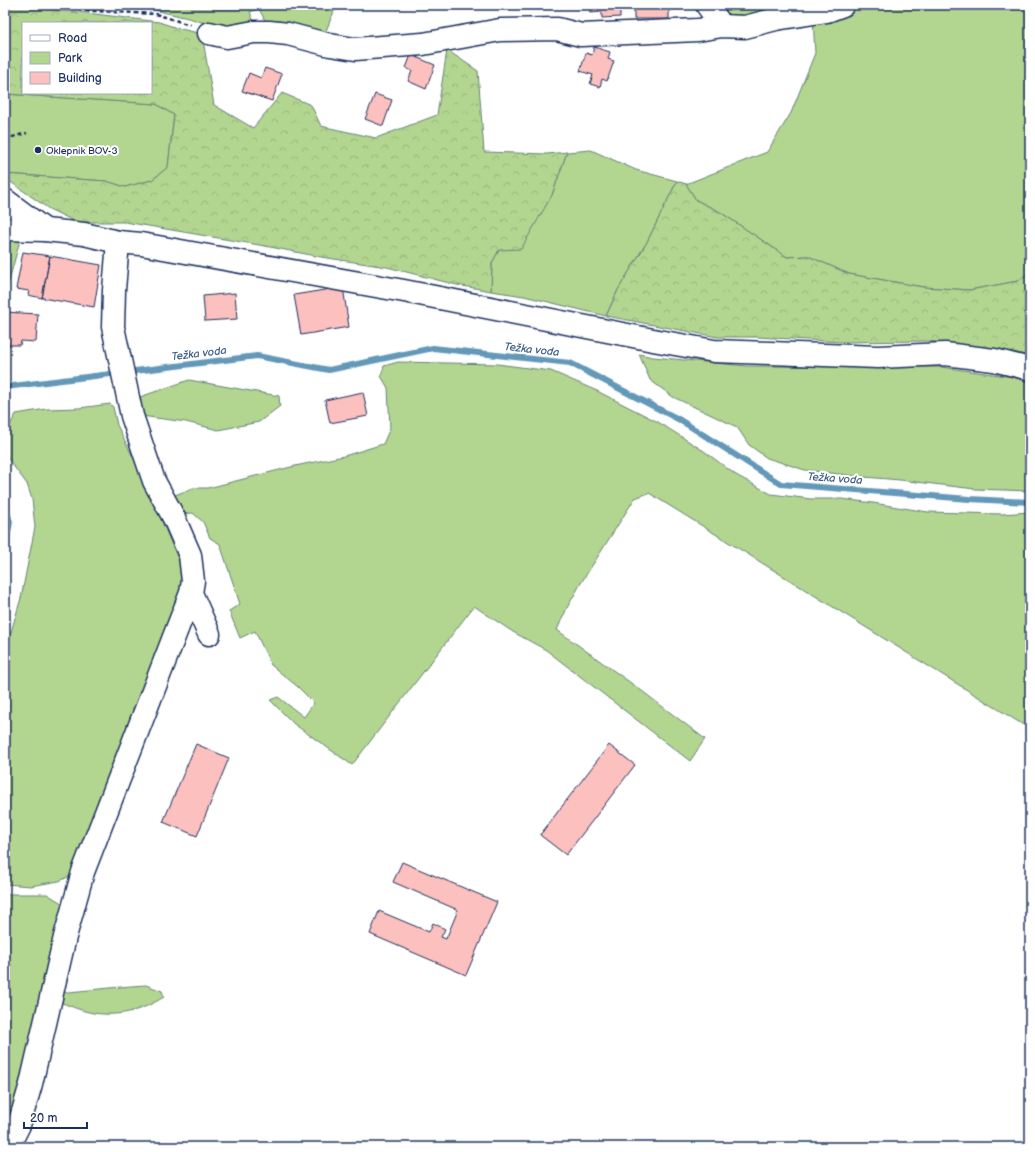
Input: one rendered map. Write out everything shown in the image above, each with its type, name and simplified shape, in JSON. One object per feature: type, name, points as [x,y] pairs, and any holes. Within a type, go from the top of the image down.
[{"type":"street","points":[[707,5],[722,26]]},
{"type":"street","points":[[209,33],[227,37],[254,32],[269,32],[288,34],[330,45],[355,48],[423,44],[500,30],[557,29],[581,35],[698,30],[722,26],[745,27],[776,19],[827,11],[844,5]]},
{"type":"street","points":[[5,200],[45,230]]},
{"type":"street","points":[[5,229],[45,230],[84,234],[118,242],[141,244],[404,291],[630,336],[714,351],[878,357],[944,354],[994,360],[1030,369]]},
{"type":"street","points":[[8,1147],[19,1125],[31,1084],[64,938],[83,872],[191,593],[193,581],[190,555],[174,518],[154,481],[132,416],[113,326],[118,242]]},
{"type":"street","points":[[191,593],[209,634]]},
{"type":"path","points":[[51,5],[94,11],[156,14],[209,33]]},
{"type":"path","points":[[5,139],[26,133]]},
{"type":"green space","points":[[5,5],[29,5],[60,11],[159,22],[202,34],[214,105],[253,128],[282,93],[311,105],[321,126],[376,138],[437,115],[447,50],[478,71],[484,152],[547,154],[567,152],[552,195],[521,249],[499,250],[492,263],[491,291],[457,285],[387,267],[321,257],[125,222],[76,222],[49,209],[5,178],[5,174],[106,181],[125,187],[152,180],[168,167],[174,115],[156,104],[5,94]]},
{"type":"green space","points":[[89,5],[340,5],[335,9],[323,38],[268,26],[259,9],[250,12],[255,25],[233,32],[192,19],[146,8]]},
{"type":"green space","points":[[717,5],[812,5],[737,19],[725,13]]},
{"type":"green space","points":[[860,5],[1030,5],[1030,272],[1018,281],[970,290],[923,287],[849,274],[808,256],[787,257],[720,212],[696,200],[686,184],[767,152],[791,113],[815,53],[813,19],[841,13]]},
{"type":"green space","points":[[5,94],[156,104],[174,115],[168,167],[152,180],[125,187],[106,181],[5,174]]},
{"type":"green space","points":[[591,150],[636,170],[677,181],[647,242],[618,290],[606,316],[524,296],[491,291],[492,263],[499,250],[552,195],[567,152]]},
{"type":"green space","points":[[677,181],[686,184],[696,200],[720,212],[787,257],[808,256],[849,274],[923,287],[970,290],[1018,281],[1030,272],[1030,356],[1000,349],[927,341],[842,342],[757,337],[717,337],[606,316],[618,290],[647,242]]},
{"type":"green space","points":[[20,240],[5,296],[5,241]]},
{"type":"green space","points":[[639,354],[653,357],[747,366],[941,367],[1014,377],[1030,383],[1030,491],[975,489],[805,470],[767,458],[749,445],[737,427],[673,397],[650,380]]},
{"type":"green space","points":[[398,362],[497,364],[551,371],[597,391],[658,422],[704,451],[736,475],[771,494],[811,499],[842,499],[928,512],[1002,514],[1030,512],[1030,729],[649,493],[635,498],[581,583],[557,630],[642,691],[705,739],[690,761],[546,650],[513,632],[474,606],[352,765],[294,724],[270,700],[278,697],[304,717],[314,703],[298,687],[271,665],[255,631],[240,638],[229,611],[240,604],[220,544],[210,538],[203,522],[193,513],[180,514],[175,495],[193,488],[208,488],[295,466],[344,456],[383,444],[390,428],[388,388],[381,376],[384,366]]},
{"type":"green space","points":[[189,380],[279,396],[280,406],[259,422],[218,430],[186,422],[141,416],[137,398]]},
{"type":"green space","points":[[110,404],[113,407],[117,425],[145,481],[181,566],[183,582],[177,604],[145,681],[75,874],[59,881],[31,886],[5,884],[5,652],[21,598],[35,527],[32,499],[27,484],[6,456],[7,430],[16,414],[46,409],[79,408]]},
{"type":"green space","points":[[5,894],[47,894],[65,905],[17,1107],[5,1130]]},
{"type":"green space","points":[[146,985],[162,991],[164,997],[147,1006],[130,1012],[112,1014],[93,1013],[57,1001],[58,993]]},
{"type":"building","points":[[589,5],[614,5],[614,10],[620,10],[620,17],[602,18],[602,12],[590,13]]},
{"type":"building","points":[[634,5],[669,5],[669,19],[634,19]]},
{"type":"building","points":[[594,47],[610,52],[608,59],[614,61],[607,81],[602,79],[600,87],[590,84],[593,75],[580,71],[586,53],[592,55]]},
{"type":"building","points":[[411,55],[435,65],[426,89],[408,81],[412,71],[406,68]]},
{"type":"building","points":[[265,68],[282,74],[272,101],[242,91],[249,73],[261,78]]},
{"type":"building","points":[[375,94],[392,100],[383,126],[365,119]]},
{"type":"building","points":[[23,252],[50,256],[42,298],[28,295],[29,291],[16,289]]},
{"type":"building","points":[[50,256],[101,265],[94,307],[42,298]]},
{"type":"building","points":[[343,287],[349,327],[301,335],[294,295]]},
{"type":"building","points":[[235,293],[237,319],[205,321],[203,296]]},
{"type":"building","points":[[5,312],[38,314],[36,342],[21,341],[20,345],[5,345]]},
{"type":"building","points":[[363,392],[368,416],[330,423],[325,400]]},
{"type":"building","points":[[196,744],[229,758],[197,836],[163,822]]},
{"type":"building","points":[[609,745],[635,765],[566,855],[540,835]]},
{"type":"building","points":[[402,862],[497,902],[466,975],[370,934],[379,911],[429,932],[433,923],[445,929],[441,937],[446,939],[458,910],[393,882]]},
{"type":"waterway","name":"Težka voda","points":[[5,387],[257,356],[329,370],[433,348],[570,363],[680,420],[781,484],[969,499],[1030,502]]},
{"type":"waterway","name":"Težka voda","points":[[5,505],[10,522],[5,548]]},
{"type":"place","name":"Oklepnik BOV-3","points":[[38,150]]}]
